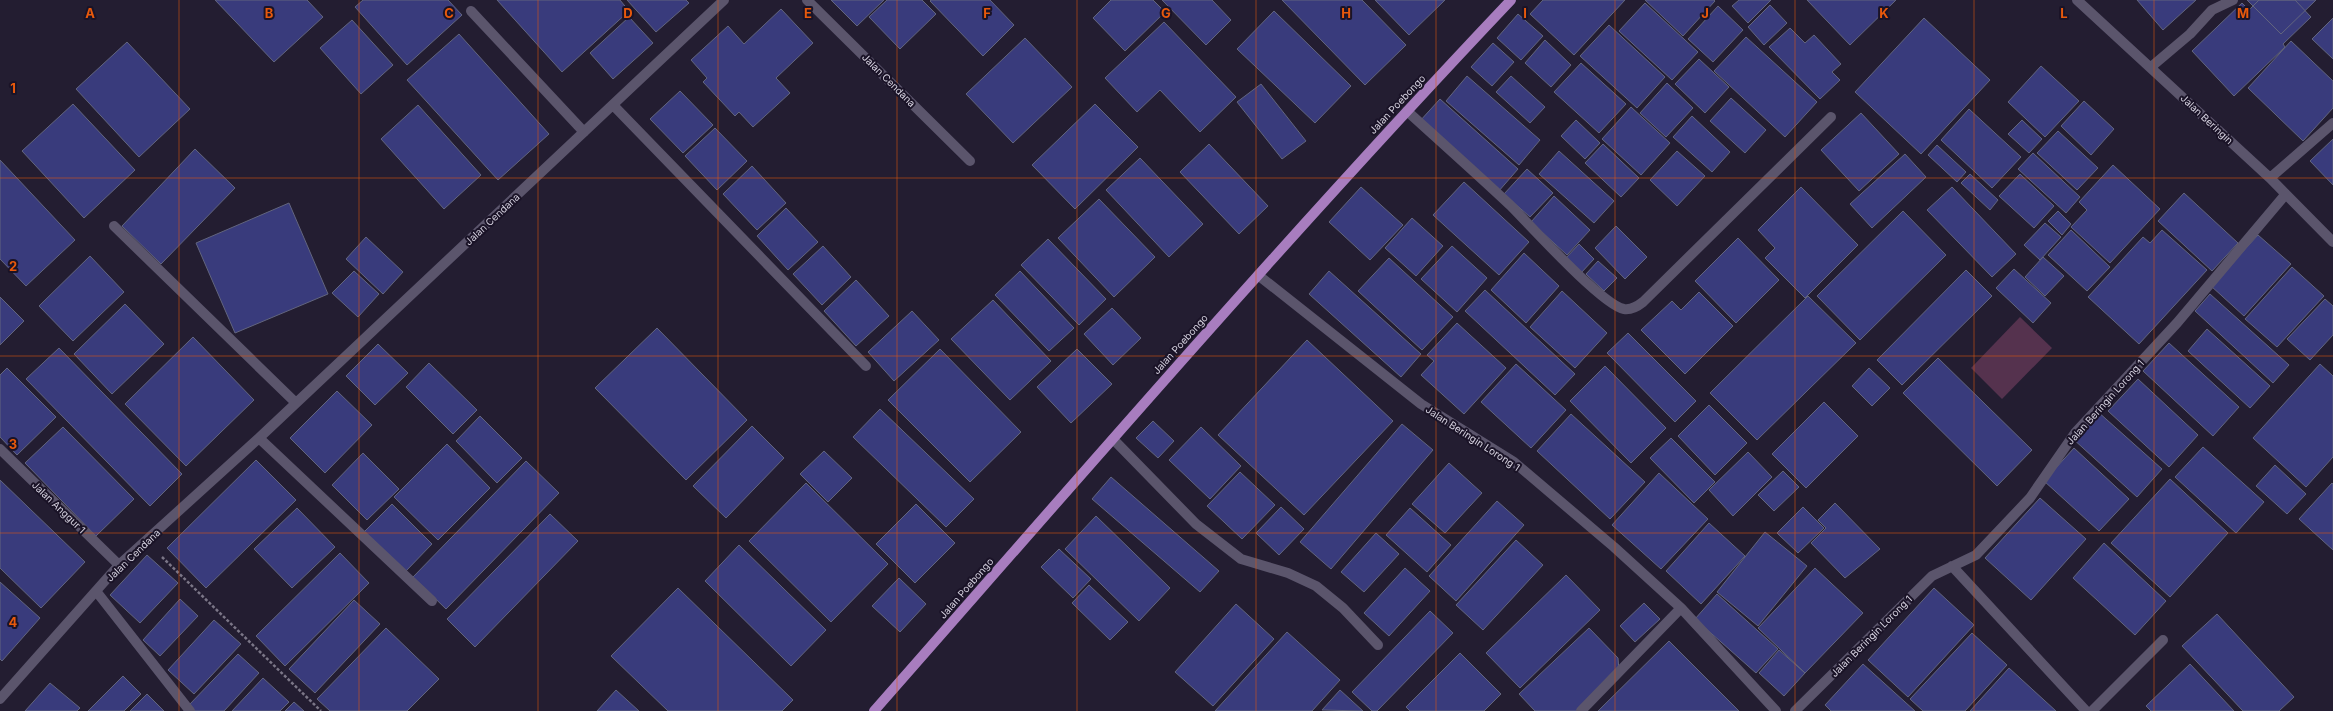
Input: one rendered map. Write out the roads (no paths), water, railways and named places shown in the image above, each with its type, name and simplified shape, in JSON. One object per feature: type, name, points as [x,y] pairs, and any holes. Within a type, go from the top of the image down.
[{"type":"main road","name":"Jalan Poebongo","points":[[874,711],[1258,275],[1407,111],[1511,0]]},
{"type":"street","name":"Jalan Cendana","points":[[0,699],[119,565],[296,404],[724,0]]},
{"type":"street","name":"Jalan Cendana","points":[[807,0],[970,161]]},
{"type":"street","name":"Jalan Beringin","points":[[2077,0],[2270,178],[2285,195],[2333,242]]},
{"type":"street","points":[[2151,67],[2190,34],[2212,10],[2233,0]]},
{"type":"street","points":[[471,11],[584,132]]},
{"type":"street","points":[[613,105],[866,366]]},
{"type":"street","points":[[1407,111],[1509,205],[1585,280],[1615,305],[1624,309],[1633,308],[1643,302],[1831,117]]},
{"type":"street","points":[[2270,178],[2333,123]]},
{"type":"street","name":"Jalan Beringin Lorong 1","points":[[1795,711],[1932,576],[1976,555],[2030,498],[2075,433],[2177,323],[2285,195]]},
{"type":"street","points":[[114,226],[296,404]]},
{"type":"street","name":"Jalan Beringin Lorong 1","points":[[1258,275],[1420,404],[1514,462],[1614,546],[1681,608],[1776,711]]},
{"type":"street","points":[[259,438],[432,601]]},
{"type":"street","points":[[1113,439],[1196,524],[1242,559],[1288,573],[1316,586],[1343,608],[1378,645]]},
{"type":"street","name":"Jalan Anggur 1","points":[[0,449],[119,565]]},
{"type":"street","points":[[1952,566],[2086,711]]},
{"type":"street","points":[[96,591],[190,711]]},
{"type":"street","points":[[1582,711],[1681,608]]},
{"type":"street","points":[[2092,711],[2164,640]]}]
